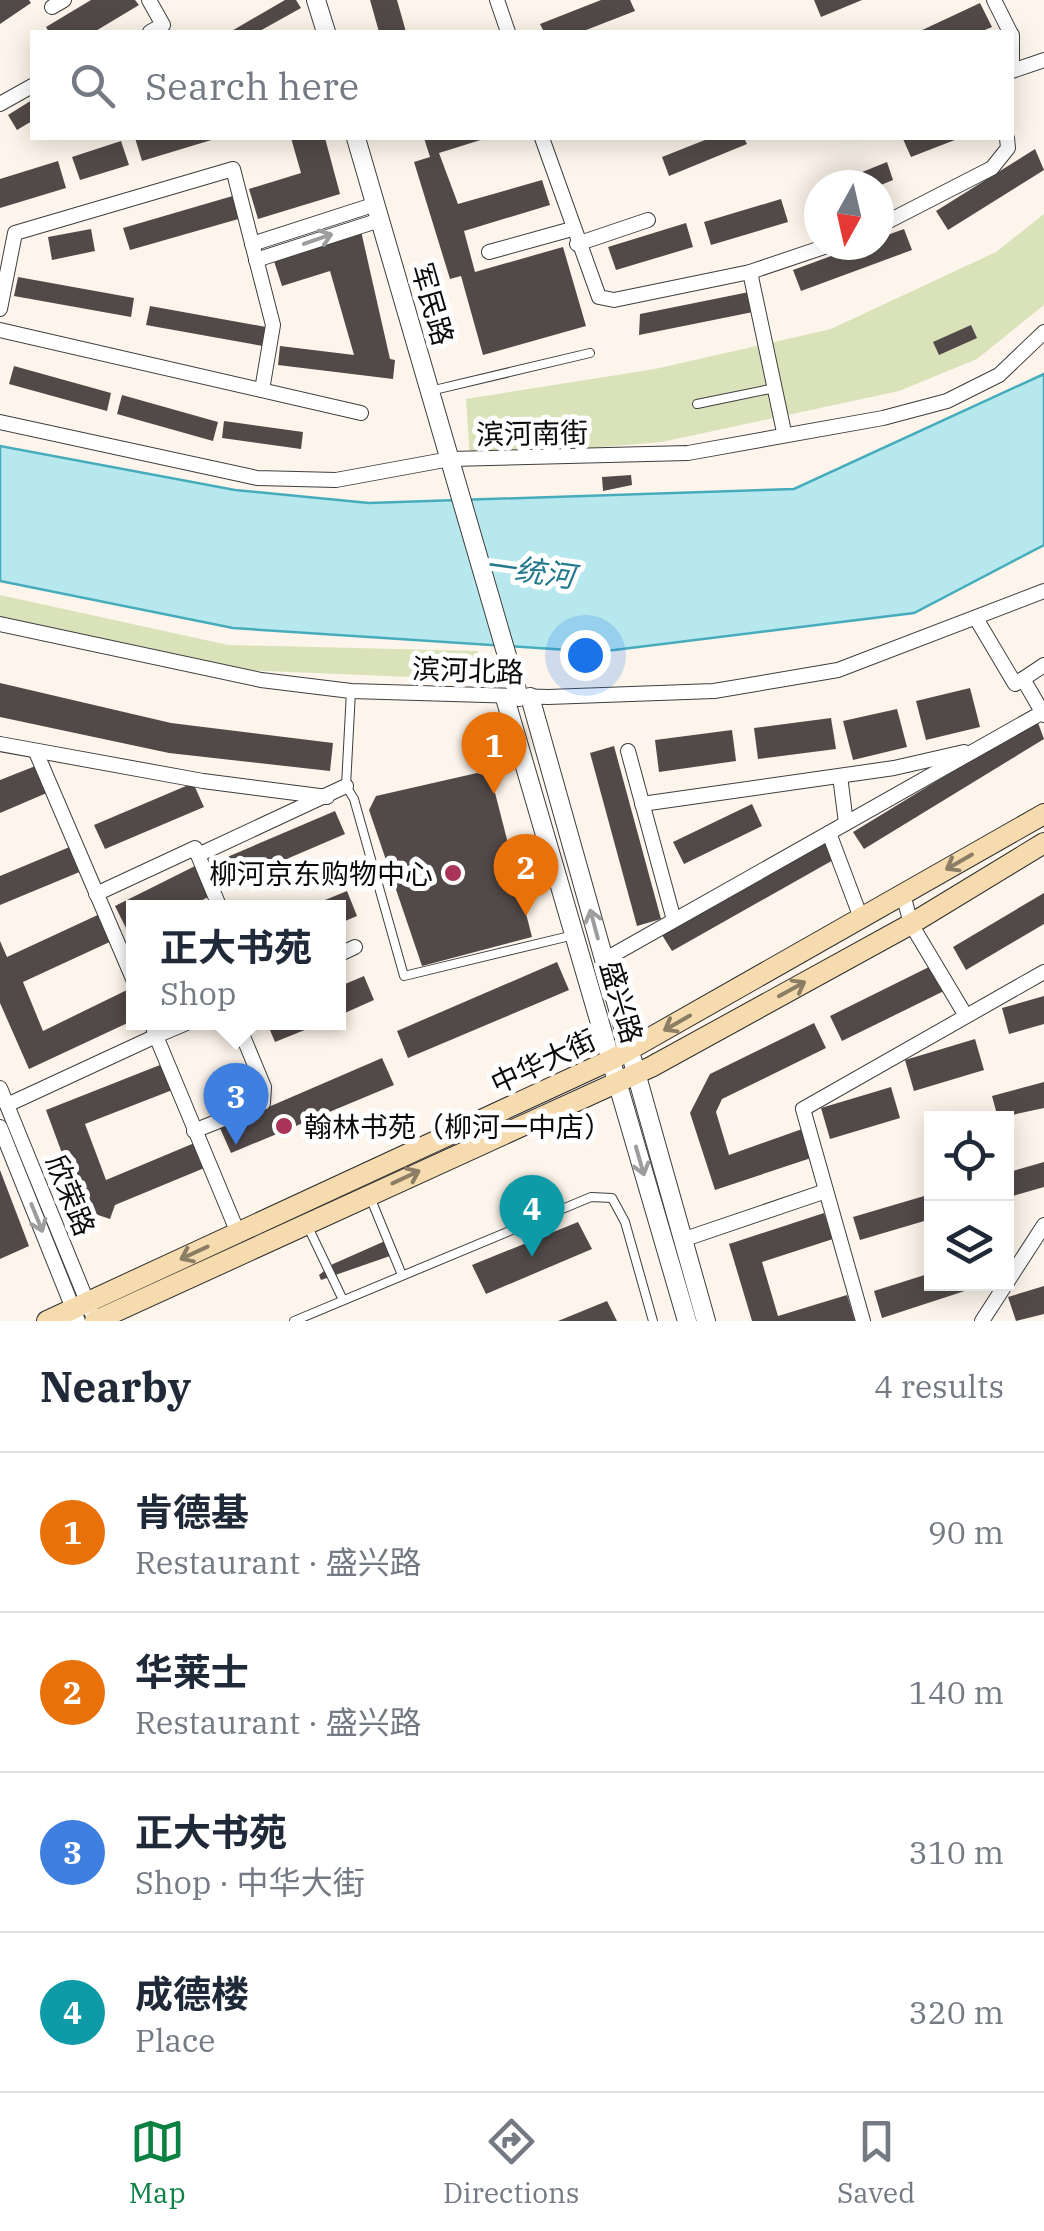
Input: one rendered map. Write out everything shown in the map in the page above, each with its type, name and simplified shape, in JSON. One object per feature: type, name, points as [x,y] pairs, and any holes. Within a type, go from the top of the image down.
[{"type":"main road","name":"中华大街","points":[[47,1321],[86,1315],[365,1184],[620,1055],[1044,814]]},
{"type":"main road","name":"中华大街","points":[[365,1184],[626,1077],[911,924],[1044,843]]},
{"type":"main road","name":"中华大街","points":[[86,1315],[238,1232],[302,1214]]},
{"type":"street","points":[[149,0],[163,25],[154,30]]},
{"type":"street","points":[[316,0],[325,30]]},
{"type":"street","points":[[497,0],[507,30]]},
{"type":"street","points":[[994,0],[1009,30]]},
{"type":"street","points":[[1014,70],[1044,60]]},
{"type":"street","points":[[0,104],[30,87]]},
{"type":"street","name":"军民路","points":[[361,140],[378,212],[518,697]]},
{"type":"street","points":[[543,140],[599,297],[614,300],[750,272],[804,254]]},
{"type":"street","points":[[894,218],[992,168],[1008,148],[1006,140]]},
{"type":"street","points":[[0,309],[16,233],[233,169],[273,325],[262,390]]},
{"type":"street","points":[[252,244],[378,212]]},
{"type":"street","points":[[256,260],[378,212]]},
{"type":"street","points":[[489,252],[648,220]]},
{"type":"street","points":[[750,272],[784,432]]},
{"type":"street","points":[[0,330],[361,413]]},
{"type":"street","name":"滨河南街","points":[[0,422],[258,478],[336,480],[450,459],[688,453],[784,432],[882,418],[947,401],[999,375],[1044,332]]},
{"type":"street","name":"滨河北路","points":[[0,624],[261,680],[351,691],[518,697],[714,691],[838,670],[977,620],[1044,591]]},
{"type":"street","points":[[977,620],[1014,684],[1044,665]]},
{"type":"street","points":[[604,960],[1043,713],[1024,679]]},
{"type":"street","name":"盛兴路","points":[[518,697],[574,935],[620,1055]]},
{"type":"street","name":"盛兴路","points":[[518,697],[604,960],[620,1055],[687,1321]]},
{"type":"street","points":[[0,744],[328,797]]},
{"type":"street","points":[[642,804],[840,776],[979,748]]},
{"type":"street","points":[[628,751],[674,920]]},
{"type":"street","points":[[36,752],[126,963]]},
{"type":"street","points":[[840,776],[846,823]]},
{"type":"street","points":[[198,856],[346,786]]},
{"type":"street","points":[[829,833],[861,918]]},
{"type":"street","points":[[96,894],[195,848],[217,900]]},
{"type":"street","points":[[903,894],[911,924],[966,1016]]},
{"type":"street","points":[[346,951],[356,947]]},
{"type":"street","points":[[863,1321],[803,1109],[1044,972]]},
{"type":"street","points":[[7,1105],[152,1030]]},
{"type":"street","points":[[154,1030],[238,1232]]},
{"type":"street","points":[[194,1131],[263,1104],[264,1088],[240,1030]]},
{"type":"street","name":"盛兴路","points":[[626,1077],[706,1321]]},
{"type":"street","name":"欣荣路","points":[[0,1088],[86,1315]]},
{"type":"street","name":"欣荣路","points":[[0,1127],[86,1315]]},
{"type":"street","points":[[682,1240],[826,1191]]},
{"type":"street","points":[[982,1321],[1044,1225]]},
{"type":"lane","points":[[430,391],[590,352]]},
{"type":"lane","points":[[697,404],[775,388]]},
{"type":"lane","points":[[351,691],[346,786],[354,799],[404,976],[574,935]]},
{"type":"lane","points":[[365,1184],[402,1275]]},
{"type":"lane","points":[[294,1321],[591,1197],[612,1198],[625,1222],[653,1321]]},
{"type":"lane","points":[[302,1214],[343,1300]]},
{"type":"green space","points":[[1044,214],[1044,305],[977,359],[899,391],[662,442],[470,458],[466,399],[655,369],[831,329],[996,252]]},
{"type":"green space","points":[[0,595],[228,645],[478,651],[482,680],[244,670],[0,621]]},
{"type":"water","name":"一统河","points":[[1044,374],[1044,545],[914,613],[598,652],[233,628],[0,581],[0,446],[235,490],[369,503],[794,489]]},
{"type":"building","points":[[0,0],[29,0],[31,3],[0,24]]},
{"type":"building","points":[[91,0],[135,0],[139,5],[97,30],[46,27]]},
{"type":"building","points":[[285,0],[296,0],[301,8],[262,30],[233,30]]},
{"type":"building","points":[[370,0],[397,0],[405,30],[378,30]]},
{"type":"building","points":[[601,0],[630,0],[635,11],[586,30],[543,30],[540,24]]},
{"type":"building","points":[[814,0],[862,0],[821,17]]},
{"type":"building","points":[[980,3],[992,27],[985,30],[922,30]]},
{"type":"building","points":[[30,101],[30,122],[17,130],[8,115]]},
{"type":"building","points":[[136,140],[211,140],[142,161]]},
{"type":"building","points":[[292,140],[326,140],[340,194],[258,219],[249,189],[301,173]]},
{"type":"building","points":[[425,140],[481,140],[439,153],[458,204],[542,180],[550,205],[464,231],[475,272],[563,247],[586,326],[483,355],[461,276],[450,279],[414,162],[430,157]]},
{"type":"building","points":[[705,140],[745,140],[747,144],[669,176],[662,157]]},
{"type":"building","points":[[903,140],[955,140],[911,157]]},
{"type":"building","points":[[121,141],[129,165],[80,180],[72,157]]},
{"type":"building","points":[[1035,149],[1044,170],[948,230],[936,211]]},
{"type":"building","points":[[58,161],[66,188],[0,208],[0,179]]},
{"type":"building","points":[[887,162],[890,170],[867,170]]},
{"type":"building","points":[[236,195],[242,218],[130,250],[123,228]]},
{"type":"building","points":[[781,199],[788,222],[711,245],[704,222]]},
{"type":"building","points":[[686,223],[693,247],[616,270],[608,247]]},
{"type":"building","points":[[91,229],[95,251],[52,260],[48,237]]},
{"type":"building","points":[[904,229],[912,250],[894,257],[894,233]]},
{"type":"building","points":[[361,231],[390,359],[395,360],[393,379],[278,365],[280,346],[354,355],[330,271],[282,286],[273,258]]},
{"type":"building","points":[[820,260],[885,260],[801,291],[793,270]]},
{"type":"building","points":[[18,277],[134,298],[131,317],[14,296]]},
{"type":"building","points":[[754,291],[758,311],[639,335],[640,314]]},
{"type":"building","points":[[150,306],[266,327],[263,346],[146,325]]},
{"type":"building","points":[[971,325],[977,338],[939,355],[933,342]]},
{"type":"building","points":[[14,366],[111,393],[107,411],[9,384]]},
{"type":"building","points":[[122,395],[218,422],[213,441],[117,414]]},
{"type":"building","points":[[224,421],[303,432],[301,449],[222,438]]},
{"type":"building","points":[[631,475],[632,485],[603,491],[602,477]]},
{"type":"building","points":[[0,683],[171,723],[333,743],[330,771],[169,753],[0,717]]},
{"type":"building","points":[[970,688],[980,727],[926,740],[916,701]]},
{"type":"building","points":[[897,709],[907,747],[853,760],[843,721]]},
{"type":"building","points":[[831,718],[836,749],[758,759],[754,728]]},
{"type":"building","points":[[1037,720],[1044,739],[864,849],[853,832]]},
{"type":"building","points":[[732,730],[736,761],[659,772],[655,740]]},
{"type":"building","points":[[614,746],[661,919],[637,926],[590,753]]},
{"type":"building","points":[[38,765],[49,792],[0,813],[0,780]]},
{"type":"building","name":"柳河京东购物中心","points":[[477,773],[491,777],[532,937],[422,966],[369,810],[376,796]]},
{"type":"building","points":[[193,783],[204,807],[105,849],[94,825]]},
{"type":"building","points":[[752,804],[762,826],[684,864],[673,842]]},
{"type":"building","points":[[335,811],[345,834],[235,881],[225,858]]},
{"type":"building","points":[[826,843],[835,859],[672,951],[662,935]]},
{"type":"building","points":[[72,846],[82,871],[0,905],[0,876]]},
{"type":"building","points":[[197,865],[212,895],[202,900],[127,900]]},
{"type":"building","points":[[347,891],[357,916],[346,921],[346,900],[325,900]]},
{"type":"building","points":[[1044,893],[1044,924],[966,970],[953,947]]},
{"type":"building","points":[[126,900],[126,928],[115,906]]},
{"type":"building","points":[[102,913],[114,940],[23,982],[43,1031],[126,990],[126,1024],[29,1069],[0,1003],[0,941],[7,957]]},
{"type":"building","points":[[557,962],[569,990],[408,1058],[397,1031]]},
{"type":"building","points":[[933,965],[946,990],[842,1041],[830,1016]]},
{"type":"building","points":[[364,976],[374,1000],[346,1012],[346,984]]},
{"type":"building","points":[[1044,996],[1044,1024],[1009,1034],[1002,1008]]},
{"type":"building","points":[[814,1023],[826,1048],[722,1099],[716,1112],[729,1155],[805,1128],[814,1157],[715,1190],[690,1113],[710,1074]]},
{"type":"building","points":[[270,1030],[305,1030],[275,1042]]},
{"type":"building","points":[[975,1039],[984,1070],[914,1091],[905,1060]]},
{"type":"building","points":[[382,1058],[394,1085],[231,1153],[220,1128]]},
{"type":"building","points":[[165,1063],[175,1089],[85,1124],[106,1180],[204,1139],[214,1164],[115,1205],[110,1219],[83,1210],[46,1110]]},
{"type":"building","points":[[1044,1082],[1044,1108],[1014,1115],[1014,1111],[996,1111],[992,1096]]},
{"type":"building","points":[[891,1087],[900,1118],[830,1139],[821,1108]]},
{"type":"building","points":[[1044,1162],[1044,1187],[1014,1196],[1014,1171]]},
{"type":"building","points":[[0,1170],[29,1246],[0,1259]]},
{"type":"building","points":[[924,1196],[924,1221],[860,1240],[853,1217]]},
{"type":"building","points":[[824,1213],[833,1239],[762,1262],[778,1316],[847,1295],[855,1321],[752,1321],[729,1244]]},
{"type":"building","points":[[578,1222],[592,1249],[486,1294],[472,1265]]},
{"type":"building","points":[[385,1241],[390,1256],[321,1280],[319,1275],[333,1264]]},
{"type":"building","points":[[924,1275],[924,1291],[965,1291],[882,1318],[874,1291]]},
{"type":"building","points":[[1044,1286],[1044,1314],[1016,1321],[1008,1297]]},
{"type":"building","points":[[607,1301],[617,1321],[558,1321]]},
{"type":"place","name":"肯德基","points":[[494,794]]},
{"type":"place","name":"柳河京东购物中心","points":[[453,873]]},
{"type":"place","name":"华莱士","points":[[526,916]]},
{"type":"place","name":"翰林书苑（柳河一中店）","points":[[284,1126]]},
{"type":"place","name":"正大书苑","points":[[236,1145]]},
{"type":"place","name":"成德楼","points":[[532,1257]]}]
